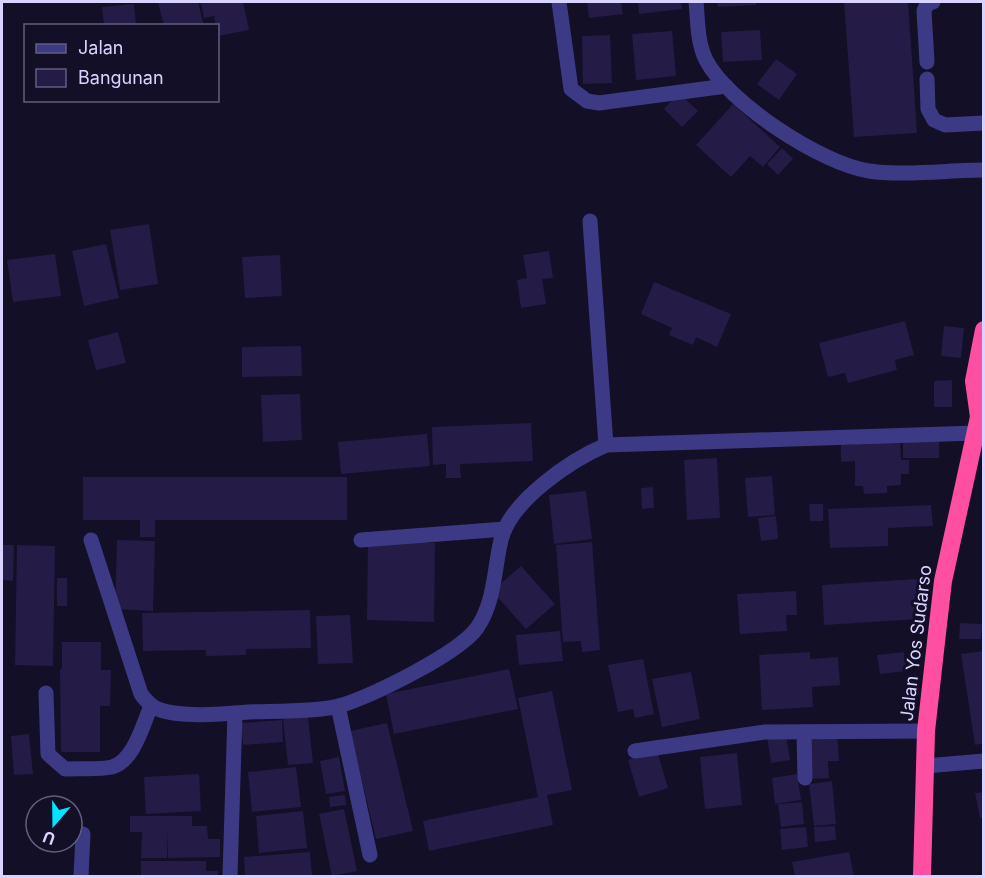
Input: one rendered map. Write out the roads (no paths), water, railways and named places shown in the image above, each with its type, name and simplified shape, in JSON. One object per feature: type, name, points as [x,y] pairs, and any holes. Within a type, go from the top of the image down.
[{"type":"highway","name":"Jalan Yos Sudarso","points":[[923,876],[926,731],[943,581],[980,420],[974,381],[984,330]]},
{"type":"street","points":[[559,2],[571,89],[586,101],[599,103],[726,86]]},
{"type":"street","points":[[696,2],[699,39],[706,60],[740,100],[803,144],[854,168],[872,172],[984,170]]},
{"type":"street","points":[[927,62],[924,10],[928,2]]},
{"type":"street","points":[[927,79],[928,109],[934,120],[945,125],[984,123]]},
{"type":"street","points":[[590,221],[606,445]]},
{"type":"street","points":[[91,540],[141,694],[151,706],[159,710],[185,713],[235,713],[338,706],[369,694],[451,651],[466,640],[478,626],[489,603],[505,529],[513,513],[579,456],[606,445],[980,420]]},
{"type":"street","points":[[361,540],[505,529]]},
{"type":"street","points":[[46,693],[48,754],[65,769],[113,767],[124,759],[131,751],[151,706]]},
{"type":"street","points":[[338,706],[370,855]]},
{"type":"street","points":[[230,876],[235,713]]},
{"type":"street","points":[[635,751],[765,732],[926,731]]},
{"type":"street","points":[[804,732],[805,778]]},
{"type":"street","points":[[925,766],[984,761]]},
{"type":"street","points":[[81,876],[82,854]]}]
